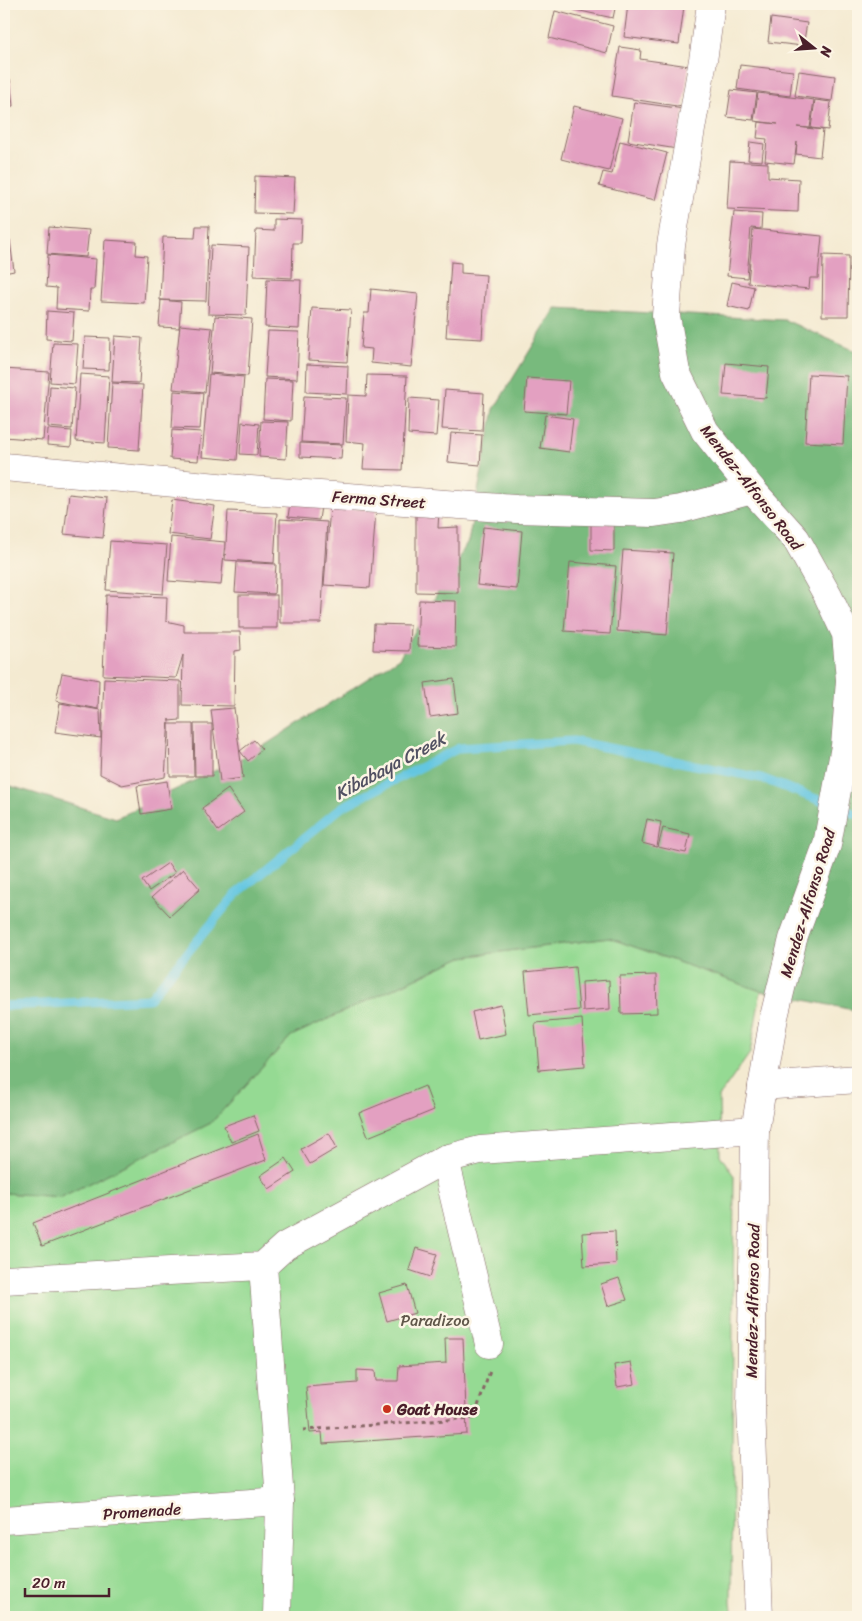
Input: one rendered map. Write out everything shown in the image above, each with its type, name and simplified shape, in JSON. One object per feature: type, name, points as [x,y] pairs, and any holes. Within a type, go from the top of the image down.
[{"type":"main road","name":"Mendez-Alfonso Road","points":[[711,4],[671,245],[666,316],[676,372],[705,431],[752,490],[796,539],[828,596],[846,634],[850,680],[844,746],[827,845],[792,938],[774,1018],[755,1130],[751,1407],[759,1617]]},
{"type":"main road","name":"Ferma Street","points":[[4,467],[250,490],[516,509],[654,513],[681,509],[752,490]]},
{"type":"main road","points":[[762,1086],[858,1079]]},
{"type":"main road","points":[[4,1280],[263,1266],[285,1246],[446,1159],[480,1150],[755,1130]]},
{"type":"main road","points":[[446,1159],[489,1344]]},
{"type":"main road","points":[[263,1266],[280,1501],[277,1617]]},
{"type":"main road","name":"Promenade","points":[[4,1520],[280,1501]]},
{"type":"path","points":[[275,1432],[474,1418],[491,1367],[489,1344]]},
{"type":"green space","points":[[556,308],[785,320],[858,352],[858,1011],[761,991],[609,938],[462,957],[291,1036],[211,1123],[61,1197],[4,1193],[4,784],[116,818],[256,751],[399,658],[468,542],[494,409]]},
{"type":"green space","name":"Paradizoo","points":[[609,938],[761,991],[750,1053],[719,1097],[720,1155],[734,1176],[731,1603],[733,1617],[4,1617],[4,1193],[61,1197],[211,1123],[291,1036],[462,957]]},
{"type":"building","points":[[572,4],[616,4],[613,18],[571,9]]},
{"type":"building","points":[[628,4],[684,6],[679,44],[624,37]]},
{"type":"building","points":[[555,11],[613,26],[607,53],[549,38]]},
{"type":"building","points":[[771,18],[807,23],[803,46],[768,42]]},
{"type":"building","points":[[620,47],[641,50],[640,59],[689,66],[683,107],[612,96]]},
{"type":"building","points":[[740,65],[793,71],[790,96],[737,89]]},
{"type":"building","points":[[799,71],[835,76],[832,101],[795,96]]},
{"type":"building","points":[[10,79],[13,106],[4,107],[4,80]]},
{"type":"building","points":[[731,90],[757,93],[753,120],[727,117]]},
{"type":"building","points":[[758,93],[814,100],[810,128],[797,127],[823,130],[820,157],[796,154],[797,142],[794,164],[765,161],[767,139],[757,138],[759,122],[778,124],[754,121]]},
{"type":"building","points":[[815,100],[831,102],[828,130],[811,128]]},
{"type":"building","points":[[634,102],[684,109],[677,149],[628,141]]},
{"type":"building","points":[[574,106],[622,118],[609,171],[561,159]]},
{"type":"building","points":[[620,141],[667,153],[655,200],[599,186],[603,172],[612,174]]},
{"type":"building","points":[[750,142],[764,144],[762,161],[748,160]]},
{"type":"building","points":[[730,161],[768,163],[768,177],[799,179],[798,212],[727,209]]},
{"type":"building","points":[[255,176],[295,178],[293,214],[254,213]]},
{"type":"building","points":[[734,212],[762,214],[761,229],[751,228],[747,278],[727,276]]},
{"type":"building","points":[[274,219],[302,220],[301,243],[293,243],[292,278],[254,276],[256,230],[274,231]]},
{"type":"building","points":[[196,226],[209,226],[206,301],[160,300],[163,237],[195,238]]},
{"type":"building","points":[[49,227],[89,230],[86,257],[47,254]]},
{"type":"building","points":[[753,229],[822,236],[818,278],[810,278],[809,289],[748,283]]},
{"type":"building","points":[[10,240],[14,271],[4,273],[4,241]]},
{"type":"building","points":[[105,240],[137,242],[136,255],[147,256],[144,303],[101,301]]},
{"type":"building","points":[[211,245],[249,247],[246,315],[208,314]]},
{"type":"building","points":[[48,255],[96,259],[94,290],[90,290],[89,311],[56,309],[57,288],[46,287]]},
{"type":"building","points":[[823,255],[849,256],[848,316],[822,316]]},
{"type":"building","points":[[451,262],[461,263],[461,273],[486,275],[482,339],[446,337]]},
{"type":"building","points":[[267,279],[301,280],[299,329],[265,327]]},
{"type":"building","points":[[732,282],[754,287],[749,311],[727,306]]},
{"type":"building","points":[[371,289],[418,294],[411,367],[371,363],[372,349],[361,348],[364,313],[369,313]]},
{"type":"building","points":[[161,300],[181,302],[179,328],[159,327]]},
{"type":"building","points":[[312,308],[351,310],[347,362],[308,360]]},
{"type":"building","points":[[47,311],[74,313],[72,341],[46,339]]},
{"type":"building","points":[[215,316],[252,319],[248,376],[210,373]]},
{"type":"building","points":[[180,325],[212,328],[205,392],[173,389]]},
{"type":"building","points":[[268,331],[299,332],[297,379],[265,377]]},
{"type":"building","points":[[115,336],[142,338],[139,383],[112,382]]},
{"type":"building","points":[[85,337],[110,338],[109,370],[83,369]]},
{"type":"building","points":[[53,343],[78,344],[75,384],[50,382]]},
{"type":"building","points":[[726,363],[769,367],[766,398],[723,395]]},
{"type":"building","points":[[307,364],[348,366],[347,394],[306,392]]},
{"type":"building","points":[[4,369],[49,372],[43,440],[4,437]]},
{"type":"building","points":[[80,374],[109,376],[105,443],[76,441]]},
{"type":"building","points":[[209,374],[244,377],[237,460],[202,457]]},
{"type":"building","points":[[809,374],[847,376],[843,444],[805,442]]},
{"type":"building","points":[[367,375],[407,376],[402,470],[363,469],[365,443],[346,441],[348,395],[366,396]]},
{"type":"building","points":[[527,378],[569,381],[566,414],[524,411]]},
{"type":"building","points":[[265,379],[293,380],[291,421],[263,419]]},
{"type":"building","points":[[112,383],[143,385],[139,450],[108,448]]},
{"type":"building","points":[[50,386],[75,388],[72,429],[48,427]]},
{"type":"building","points":[[445,390],[484,393],[482,431],[442,429]]},
{"type":"building","points":[[174,391],[203,393],[200,429],[172,428]]},
{"type":"building","points":[[304,396],[346,398],[343,444],[301,442]]},
{"type":"building","points":[[409,398],[439,400],[436,436],[408,434]]},
{"type":"building","points":[[545,415],[573,419],[569,452],[540,448]]},
{"type":"building","points":[[261,421],[288,422],[286,459],[259,457]]},
{"type":"building","points":[[242,422],[259,424],[257,455],[240,454]]},
{"type":"building","points":[[48,429],[72,431],[71,447],[47,445]]},
{"type":"building","points":[[172,430],[201,432],[198,461],[170,459]]},
{"type":"building","points":[[451,433],[482,435],[480,465],[448,462]]},
{"type":"building","points":[[300,443],[342,445],[341,459],[300,457]]},
{"type":"building","points":[[69,494],[107,498],[103,538],[64,534]]},
{"type":"building","points":[[172,500],[215,506],[210,539],[168,534]]},
{"type":"building","points":[[290,503],[321,506],[319,520],[288,517]]},
{"type":"building","points":[[330,507],[376,510],[370,588],[324,585]]},
{"type":"building","points":[[416,510],[439,510],[438,528],[458,527],[458,593],[416,592]]},
{"type":"building","points":[[228,511],[277,513],[274,563],[225,560]]},
{"type":"building","points":[[280,519],[327,522],[321,623],[280,623]]},
{"type":"building","points":[[591,523],[614,523],[614,551],[591,550]]},
{"type":"building","points":[[483,527],[522,531],[517,589],[477,585]]},
{"type":"building","points":[[171,537],[225,542],[221,585],[168,581]]},
{"type":"building","points":[[110,541],[167,545],[163,594],[106,590]]},
{"type":"building","points":[[623,550],[673,553],[667,635],[617,631]]},
{"type":"building","points":[[237,562],[276,564],[274,594],[235,592]]},
{"type":"building","points":[[570,562],[616,566],[610,634],[564,631]]},
{"type":"building","points":[[106,595],[167,597],[166,621],[184,625],[184,632],[240,632],[241,650],[235,651],[234,706],[182,705],[183,655],[176,678],[103,675]]},
{"type":"building","points":[[239,595],[277,595],[277,628],[239,628]]},
{"type":"building","points":[[419,600],[456,601],[455,647],[417,646]]},
{"type":"building","points":[[374,624],[410,625],[409,651],[373,650]]},
{"type":"building","points":[[62,673],[99,680],[98,709],[56,701]]},
{"type":"building","points":[[104,678],[180,681],[180,720],[169,721],[169,719],[165,777],[122,785],[100,774]]},
{"type":"building","points":[[454,679],[458,713],[430,717],[425,683]]},
{"type":"building","points":[[60,703],[100,710],[101,738],[55,732]]},
{"type":"building","points":[[234,708],[243,778],[220,781],[211,710]]},
{"type":"building","points":[[169,724],[193,724],[194,776],[170,776]]},
{"type":"building","points":[[194,724],[212,724],[212,776],[195,776]]},
{"type":"building","points":[[254,740],[262,749],[248,761],[240,751]]},
{"type":"building","points":[[167,781],[171,809],[141,814],[137,786]]},
{"type":"building","points":[[228,789],[244,812],[218,831],[202,808]]},
{"type":"building","points":[[647,819],[661,822],[657,847],[642,843]]},
{"type":"building","points":[[663,828],[690,834],[686,853],[658,847]]},
{"type":"building","points":[[168,863],[175,873],[149,891],[142,881]]},
{"type":"building","points":[[183,869],[200,889],[170,916],[152,897]]},
{"type":"building","points":[[575,967],[579,1010],[529,1015],[525,972]]},
{"type":"building","points":[[656,975],[657,1013],[621,1014],[620,976]]},
{"type":"building","points":[[609,980],[610,1009],[583,1011],[582,982]]},
{"type":"building","points":[[501,1005],[506,1034],[478,1040],[472,1012]]},
{"type":"building","points":[[582,1019],[585,1066],[539,1070],[535,1023]]},
{"type":"building","points":[[425,1086],[434,1110],[368,1137],[359,1113]]},
{"type":"building","points":[[253,1115],[259,1131],[231,1142],[224,1126]]},
{"type":"building","points":[[329,1133],[337,1148],[310,1164],[301,1149]]},
{"type":"building","points":[[258,1134],[266,1160],[42,1246],[33,1223]]},
{"type":"building","points":[[286,1158],[295,1172],[269,1189],[260,1176]]},
{"type":"building","points":[[615,1231],[616,1264],[584,1266],[582,1233]]},
{"type":"building","points":[[416,1248],[437,1254],[430,1277],[409,1270]]},
{"type":"building","points":[[619,1278],[627,1300],[608,1306],[601,1284]]},
{"type":"building","points":[[407,1285],[415,1313],[387,1321],[379,1293]]},
{"type":"building","name":"Goat House","points":[[445,1338],[463,1338],[467,1434],[323,1444],[322,1432],[310,1433],[306,1387],[357,1383],[357,1370],[375,1371],[376,1381],[398,1381],[399,1366],[446,1363]]},
{"type":"building","points":[[631,1362],[635,1384],[617,1387],[614,1365]]},
{"type":"waterway","name":"Kibabaya Creek","points":[[4,1006],[149,999],[236,894],[342,807],[459,748],[573,741],[761,778],[858,815]]},
{"type":"place","name":"Goat House","points":[[387,1409]]}]
